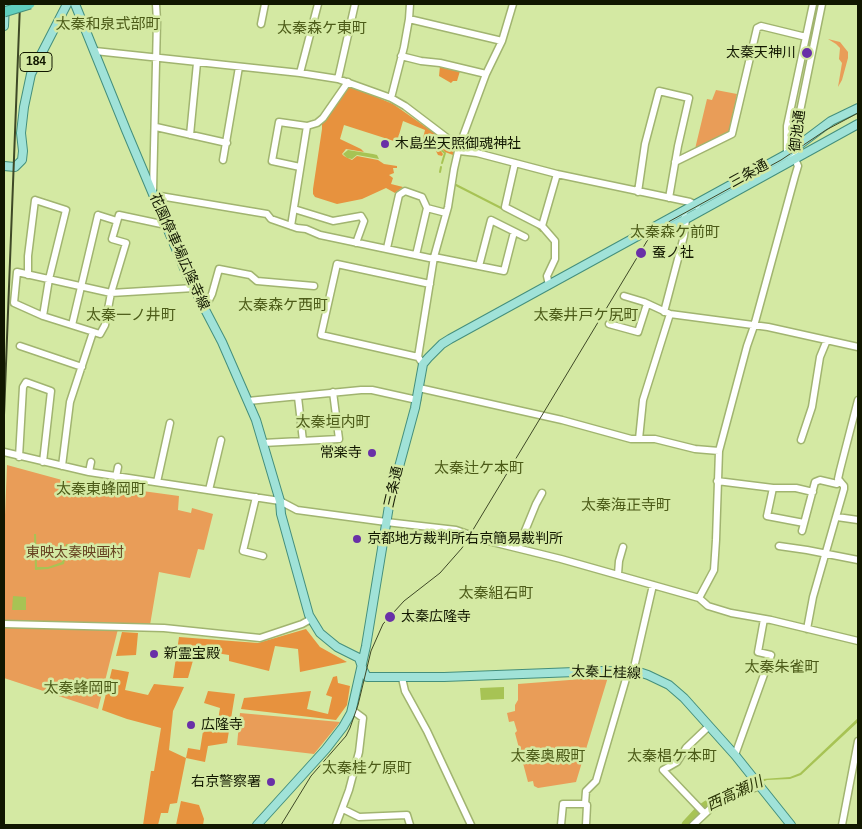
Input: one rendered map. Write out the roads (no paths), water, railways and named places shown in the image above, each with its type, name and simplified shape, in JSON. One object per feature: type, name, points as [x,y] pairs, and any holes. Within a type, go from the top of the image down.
[{"type":"highway","points":[[4,12],[30,4]]},
{"type":"main road","points":[[4,26],[5,4]]},
{"type":"main road","name":"184","points":[[4,166],[15,167],[22,160],[24,151],[22,129],[24,107],[31,74],[67,4]]},
{"type":"main road","name":"花園停車場広隆寺線","points":[[75,4],[166,225],[194,288],[222,342],[256,420],[280,501],[281,514],[311,619],[320,633],[337,647],[359,658],[362,666]]},
{"type":"main road","name":"三条通","points":[[257,825],[326,749],[343,727],[352,710],[362,666],[395,476],[417,400],[423,364],[442,344],[638,237],[669,228],[694,205],[787,154],[831,121],[858,108]]},
{"type":"main road","name":"三条通","points":[[685,215],[705,208],[858,124]]},
{"type":"main road","name":"太秦上桂線","points":[[362,666],[368,677],[402,678],[582,671],[630,672],[648,675],[669,685],[684,698],[735,755],[791,825]]},
{"type":"street","points":[[156,4],[156,127],[153,194],[267,214],[271,219],[320,235],[504,271],[514,232]]},
{"type":"street","points":[[261,24],[265,4]]},
{"type":"street","points":[[300,73],[318,4]]},
{"type":"street","points":[[338,79],[355,4]]},
{"type":"street","points":[[391,98],[402,56],[410,4]]},
{"type":"street","points":[[418,357],[434,258],[446,213],[459,149],[486,74],[502,41],[513,4]]},
{"type":"street","name":"御池通","points":[[813,4],[787,126],[787,154],[795,159],[796,130],[822,4]]},
{"type":"street","points":[[409,19],[502,41]]},
{"type":"street","points":[[675,162],[732,134],[756,28],[761,26],[806,37]]},
{"type":"street","points":[[95,51],[300,73],[338,79],[391,98],[405,106],[459,149],[557,174],[690,202],[705,208]]},
{"type":"street","points":[[402,56],[486,74]]},
{"type":"street","points":[[190,135],[198,62]]},
{"type":"street","points":[[223,160],[239,67]]},
{"type":"street","points":[[300,167],[272,161],[279,122],[307,126],[316,123],[323,118],[348,82]]},
{"type":"street","points":[[638,192],[646,144],[659,91],[690,98],[675,162],[669,198]]},
{"type":"street","points":[[291,226],[307,126]]},
{"type":"street","points":[[156,127],[227,143]]},
{"type":"street","points":[[699,598],[714,570],[719,451],[798,166],[795,159]]},
{"type":"street","points":[[515,163],[505,207],[542,226],[555,241],[555,260],[547,276],[549,285]]},
{"type":"street","points":[[542,226],[557,174]]},
{"type":"street","points":[[387,248],[399,195],[405,191],[422,197],[427,208],[416,255]]},
{"type":"street","points":[[28,275],[28,256],[35,200],[66,210],[49,280],[43,316]]},
{"type":"street","points":[[427,208],[446,213]]},
{"type":"street","points":[[294,209],[333,221],[361,216],[364,221],[356,243]]},
{"type":"street","points":[[72,325],[98,215],[117,221]]},
{"type":"street","points":[[166,225],[119,215],[112,239],[126,243],[111,294],[105,325],[100,334],[43,316],[14,303],[18,272],[111,294],[194,288]]},
{"type":"street","points":[[639,439],[643,400],[667,313],[684,236],[685,215]]},
{"type":"street","points":[[479,266],[491,220],[525,237]]},
{"type":"street","points":[[423,364],[418,357],[321,335],[337,264],[430,284]]},
{"type":"street","points":[[202,304],[209,300],[212,294],[219,269],[250,275],[257,282],[314,286]]},
{"type":"street","points":[[624,296],[667,313],[768,327],[858,347]]},
{"type":"street","points":[[609,324],[638,332],[647,304]]},
{"type":"street","points":[[62,466],[70,402],[93,332]]},
{"type":"street","points":[[801,440],[812,407],[820,357],[827,340]]},
{"type":"street","points":[[20,346],[82,367]]},
{"type":"street","points":[[19,456],[23,387],[26,382],[51,391],[43,462]]},
{"type":"street","points":[[419,388],[548,416],[631,439],[654,439],[695,449],[719,451]]},
{"type":"street","points":[[248,401],[372,390],[417,400]]},
{"type":"street","points":[[263,443],[338,439],[333,392]]},
{"type":"street","points":[[298,397],[303,441]]},
{"type":"street","points":[[807,629],[844,490],[844,486],[838,478],[858,400]]},
{"type":"street","points":[[157,482],[170,423]]},
{"type":"street","points":[[209,490],[221,440]]},
{"type":"street","points":[[4,452],[116,477],[280,501],[297,510],[456,530],[699,598],[708,606],[731,613],[858,641]]},
{"type":"street","points":[[89,472],[91,462]]},
{"type":"street","points":[[116,477],[118,467]]},
{"type":"street","points":[[802,531],[815,482],[820,480],[836,484],[840,482]]},
{"type":"street","points":[[717,481],[773,488],[796,488],[812,492]]},
{"type":"street","points":[[773,488],[767,516],[804,523]]},
{"type":"street","points":[[518,548],[542,492]]},
{"type":"street","points":[[256,497],[243,551],[263,556]]},
{"type":"street","points":[[837,518],[858,520]]},
{"type":"street","points":[[779,546],[858,560]]},
{"type":"street","points":[[618,574],[623,547]]},
{"type":"street","points":[[586,825],[586,791],[596,781],[630,672],[653,585]]},
{"type":"street","points":[[4,624],[164,628],[260,638],[302,624],[311,619]]},
{"type":"street","points":[[735,755],[771,655],[758,652],[764,619]]},
{"type":"street","points":[[402,678],[405,692],[426,731],[470,825]]},
{"type":"street","points":[[336,825],[349,790],[359,752],[363,718],[352,710]]},
{"type":"street","points":[[704,813],[663,770],[677,762],[686,748],[708,727]]},
{"type":"street","points":[[842,825],[858,741]]},
{"type":"street","points":[[693,825],[704,813],[724,800],[757,784]]},
{"type":"street","points":[[561,825],[563,804],[586,804]]},
{"type":"street","points":[[343,809],[359,818],[407,816],[410,825]]},
{"type":"waterway","points":[[441,150],[445,153],[442,163]]},
{"type":"waterway","points":[[440,172],[441,167]]},
{"type":"waterway","points":[[456,185],[503,209]]},
{"type":"waterway","points":[[536,226],[541,231]]},
{"type":"waterway","name":"西高瀬川","points":[[687,825],[707,806],[747,786]]},
{"type":"tram line","points":[[281,825],[311,776],[346,736],[358,705],[371,651],[383,624],[404,601],[440,573],[462,548],[647,241],[670,221],[781,160],[826,130],[858,113]]},
{"type":"railway","points":[[4,415],[20,4]]},
{"type":"place","name":"太秦天神川","points":[[807,53]]},
{"type":"place","name":"木島坐天照御魂神社","points":[[385,144]]},
{"type":"place","name":"蚕ノ社","points":[[641,253]]},
{"type":"place","name":"常楽寺","points":[[372,453]]},
{"type":"place","name":"京都地方裁判所右京簡易裁判所","points":[[357,539]]},
{"type":"place","name":"太秦広隆寺","points":[[390,617]]},
{"type":"place","name":"新霊宝殿","points":[[154,654]]},
{"type":"place","name":"広隆寺","points":[[191,725]]},
{"type":"place","name":"右京警察署","points":[[271,782]]},
{"type":"district","name":"太秦和泉式部町","points":[[108,25]]},
{"type":"district","name":"太秦森ケ東町","points":[[322,29]]},
{"type":"district","name":"太秦森ケ前町","points":[[675,233]]},
{"type":"district","name":"太秦森ケ西町","points":[[283,306]]},
{"type":"district","name":"太秦一ノ井町","points":[[131,316]]},
{"type":"district","name":"太秦井戸ケ尻町","points":[[586,316]]},
{"type":"district","name":"太秦垣内町","points":[[333,423]]},
{"type":"district","name":"太秦辻ケ本町","points":[[479,469]]},
{"type":"district","name":"太秦東蜂岡町","points":[[101,490]]},
{"type":"district","name":"太秦海正寺町","points":[[626,506]]},
{"type":"district","name":"太秦組石町","points":[[496,594]]},
{"type":"district","name":"太秦朱雀町","points":[[782,668]]},
{"type":"district","name":"太秦蜂岡町","points":[[81,689]]},
{"type":"district","name":"太秦奥殿町","points":[[548,757]]},
{"type":"district","name":"太秦椙ケ本町","points":[[672,757]]},
{"type":"district","name":"太秦桂ケ原町","points":[[367,769]]},
{"type":"park label","name":"東映太秦映画村","points":[[75,553]]}]
